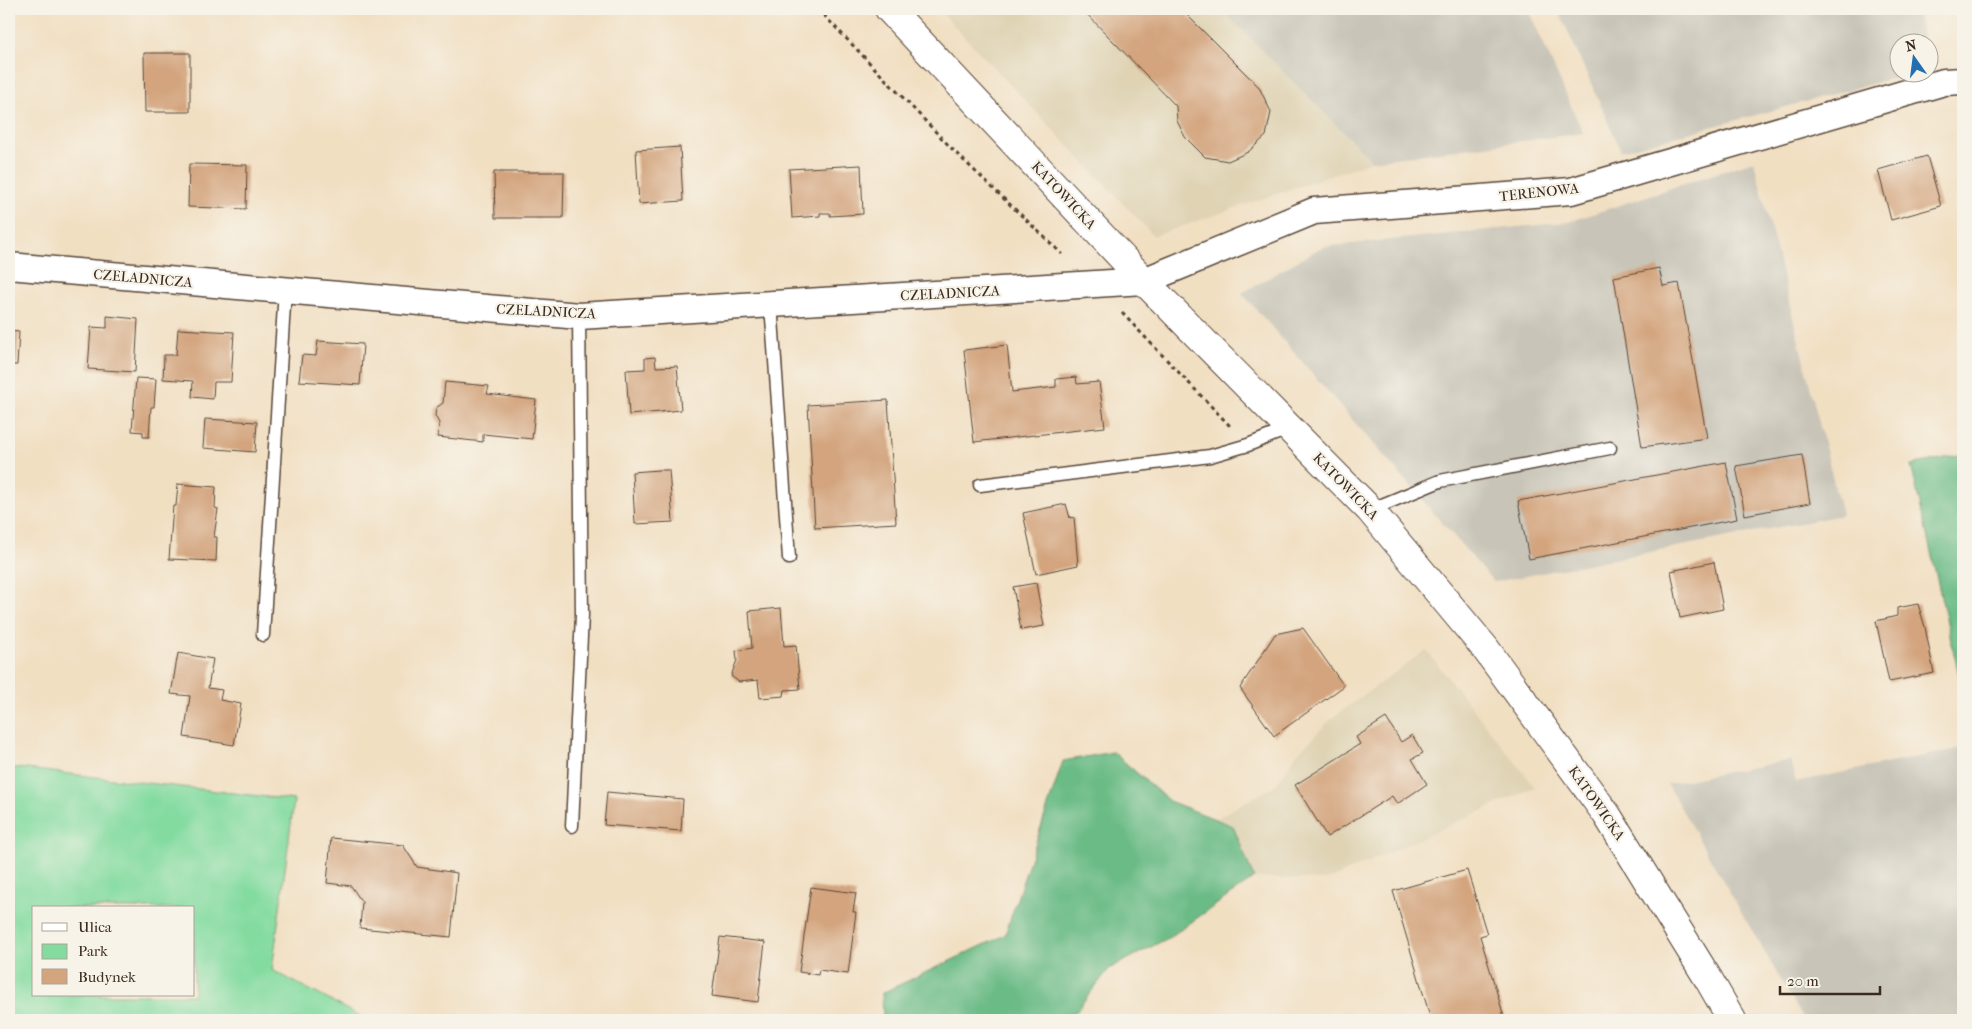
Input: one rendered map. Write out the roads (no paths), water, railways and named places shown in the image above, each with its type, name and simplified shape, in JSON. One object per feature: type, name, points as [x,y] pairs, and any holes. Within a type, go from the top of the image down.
[{"type":"street","name":"KATOWICKA","points":[[889,9],[1144,281],[1370,510],[1485,648],[1607,815],[1732,1020]]},
{"type":"street","name":"TERENOWA","points":[[1144,281],[1314,211],[1571,191],[1944,82],[1963,81]]},
{"type":"street","name":"CZELADNICZA","points":[[9,266],[579,316],[1144,281]]},
{"type":"lane","points":[[262,635],[285,290]]},
{"type":"lane","points":[[771,304],[789,558]]},
{"type":"lane","points":[[572,826],[582,615],[579,316]]},
{"type":"lane","points":[[980,485],[1210,456],[1290,428]]},
{"type":"lane","points":[[1370,510],[1440,481],[1610,448]]}]
